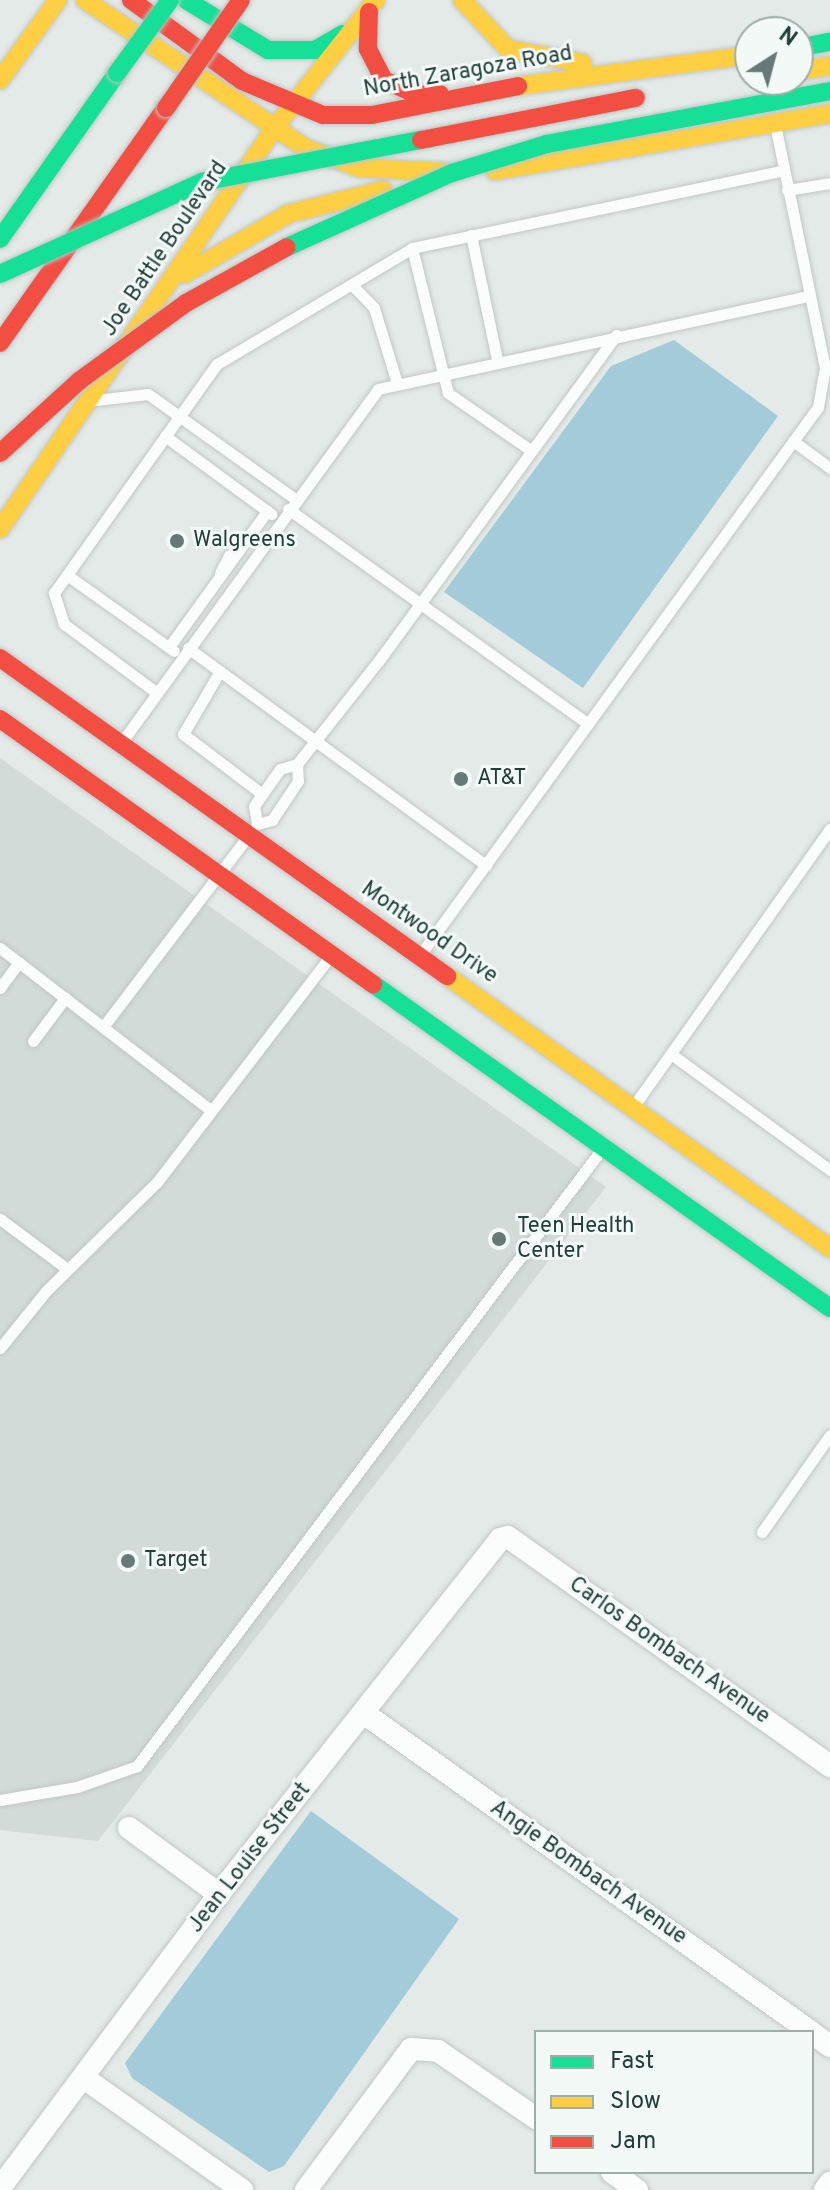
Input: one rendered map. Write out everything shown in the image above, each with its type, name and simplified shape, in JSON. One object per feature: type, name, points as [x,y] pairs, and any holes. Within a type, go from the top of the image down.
[{"type":"main road","points":[[0,80],[58,0]]},
{"type":"main road","points":[[85,0],[273,130],[360,168],[521,171]]},
{"type":"main road","name":"North Zaragoza Road","points":[[131,0],[242,81],[290,107],[372,115],[461,93],[734,57]]},
{"type":"main road","points":[[0,239],[170,0]]},
{"type":"main road","points":[[186,0],[245,42],[286,53],[315,50],[373,6]]},
{"type":"main road","points":[[0,343],[241,0]]},
{"type":"main road","points":[[462,0],[495,39],[529,58],[581,63],[671,52],[700,62]]},
{"type":"main road","points":[[373,6],[368,49],[384,80],[417,95],[461,93]]},
{"type":"main road","name":"Joe Battle Boulevard","points":[[0,542],[2,524],[173,283],[273,130],[373,6]]},
{"type":"main road","points":[[0,453],[79,381],[186,303],[320,228],[452,173],[547,144],[830,91]]},
{"type":"main road","points":[[0,274],[202,182],[393,139],[652,95]]},
{"type":"main road","points":[[173,283],[288,214],[363,193],[521,171],[830,114]]},
{"type":"main road","points":[[0,633],[41,687]]},
{"type":"main road","name":"Montwood Drive","points":[[0,658],[121,743],[253,829],[419,956],[830,1248]]},
{"type":"main road","points":[[0,719],[222,872],[331,954],[830,1308]]},
{"type":"street","name":"Jean Louise Street","points":[[0,2188],[219,1894],[365,1714],[473,1566],[508,1537]]},
{"type":"street","name":"Carlos Bombach Avenue","points":[[508,1537],[830,1766]]},
{"type":"street","name":"Angie Bombach Avenue","points":[[365,1714],[808,2030]]},
{"type":"street","points":[[129,1828],[219,1894]]},
{"type":"street","points":[[306,2190],[411,2049],[438,2051],[534,2117]]},
{"type":"street","points":[[84,2078],[242,2190]]},
{"type":"street","points":[[615,2174],[637,2190]]},
{"type":"street","points":[[825,2190],[830,2183]]},
{"type":"lane","points":[[419,956],[793,441],[825,388],[774,124]]},
{"type":"lane","points":[[157,693],[64,624],[54,593],[217,364],[354,287],[412,248],[784,170]]},
{"type":"lane","points":[[787,190],[830,183]]},
{"type":"lane","points":[[471,235],[497,359]]},
{"type":"lane","points":[[412,248],[448,393],[532,451]]},
{"type":"lane","points":[[354,287],[374,308],[396,380]]},
{"type":"lane","points":[[121,743],[366,399],[396,380],[809,296]]},
{"type":"lane","points":[[103,1027],[253,829],[262,794],[280,769],[297,764],[420,604],[616,335]]},
{"type":"lane","points":[[91,401],[148,394],[420,604],[588,724]]},
{"type":"lane","points":[[165,436],[280,520]]},
{"type":"lane","points":[[793,441],[830,468]]},
{"type":"lane","points":[[169,647],[267,511]]},
{"type":"lane","points":[[239,540],[253,531]]},
{"type":"lane","points":[[216,581],[229,555]]},
{"type":"lane","points":[[67,575],[169,647],[220,671],[486,865]]},
{"type":"lane","points":[[220,671],[183,734],[262,794]]},
{"type":"lane","points":[[253,829],[272,820],[298,781],[297,764]]},
{"type":"lane","points":[[633,1107],[830,829]]},
{"type":"lane","points":[[0,948],[212,1111]]},
{"type":"lane","points":[[0,1348],[67,1269],[157,1182],[331,954]]},
{"type":"lane","points":[[0,988],[19,962]]},
{"type":"lane","points":[[33,1041],[65,998]]},
{"type":"lane","points":[[671,1054],[830,1170]]},
{"type":"lane","points":[[0,1800],[77,1787],[137,1766],[604,1147]]},
{"type":"lane","points":[[0,1219],[67,1269]]},
{"type":"lane","points":[[762,1532],[830,1435]]},
{"type":"shaded area","points":[[0,758],[606,1187],[98,1841],[0,1830]]},
{"type":"water","points":[[674,340],[778,416],[583,688],[444,592],[611,366]]},
{"type":"water","points":[[311,1811],[459,1919],[284,2166],[269,2172],[132,2078],[125,2063]]},
{"type":"traffic: fast","points":[[117,73],[170,0]]},
{"type":"traffic: fast","points":[[186,0],[268,50],[315,50],[343,34]]},
{"type":"traffic: fast","points":[[814,45],[830,42]]},
{"type":"traffic: fast","points":[[0,239],[117,73]]},
{"type":"traffic: fast","points":[[287,247],[452,173],[547,144],[830,91]]},
{"type":"traffic: fast","points":[[0,274],[202,182],[421,140]]},
{"type":"traffic: fast","points":[[373,984],[830,1308]]},
{"type":"traffic: slow","points":[[0,80],[58,0]]},
{"type":"traffic: slow","points":[[85,0],[305,148],[360,168],[445,172]]},
{"type":"traffic: slow","points":[[0,529],[273,130],[376,0]]},
{"type":"traffic: slow","points":[[462,0],[508,49],[583,63]]},
{"type":"traffic: slow","points":[[518,86],[734,57]]},
{"type":"traffic: slow","points":[[814,68],[830,66]]},
{"type":"traffic: slow","points":[[495,171],[830,114]]},
{"type":"traffic: slow","points":[[185,274],[288,214],[383,190]]},
{"type":"traffic: slow","points":[[447,976],[830,1248]]},
{"type":"traffic: jam","points":[[131,0],[242,81],[323,115],[372,115],[518,86]]},
{"type":"traffic: jam","points":[[166,108],[241,0]]},
{"type":"traffic: jam","points":[[369,12],[368,49],[384,80],[417,95],[440,94]]},
{"type":"traffic: jam","points":[[421,140],[636,98]]},
{"type":"traffic: jam","points":[[0,343],[166,108]]},
{"type":"traffic: jam","points":[[0,453],[79,381],[186,303],[287,247]]},
{"type":"traffic: jam","points":[[0,658],[447,976]]},
{"type":"traffic: jam","points":[[0,719],[373,984]]},
{"type":"place","name":"Walgreens","points":[[177,541]]},
{"type":"place","name":"AT&T","points":[[461,779]]},
{"type":"place","name":"Teen Health Center","points":[[499,1239]]},
{"type":"place","name":"Target","points":[[128,1561]]}]
